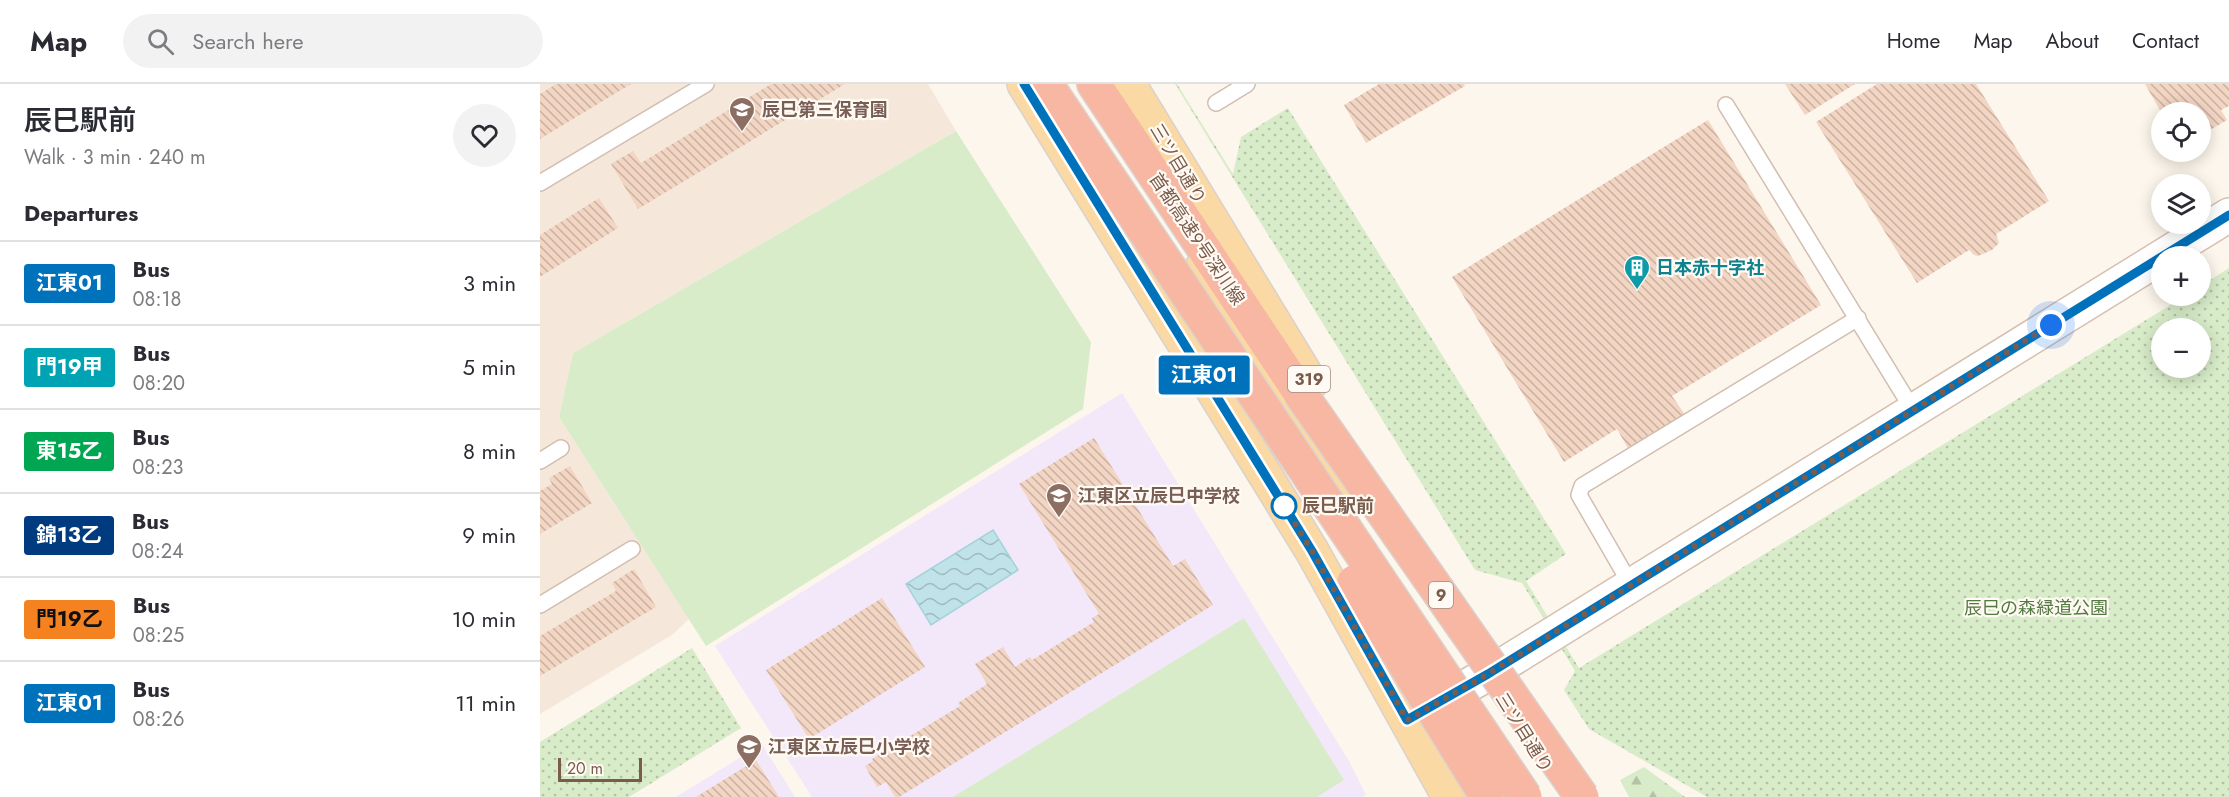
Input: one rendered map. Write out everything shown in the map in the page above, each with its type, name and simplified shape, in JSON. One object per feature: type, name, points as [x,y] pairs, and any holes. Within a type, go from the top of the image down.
[{"type":"highway","points":[[1045,84],[1488,797]]},
{"type":"highway","points":[[1045,84],[1525,797]]},
{"type":"highway","name":"首都高速9号深川線","points":[[1094,84],[1300,393]]},
{"type":"highway","points":[[1300,393],[1548,797]]},
{"type":"highway","name":"9","points":[[1300,393],[1582,797]]},
{"type":"main road","points":[[1024,84],[1312,551],[1449,797]]},
{"type":"main road","name":"三ツ目通り","points":[[1083,84],[1373,547],[1507,797]]},
{"type":"main road","name":"三ツ目通り","points":[[1129,84],[1564,797]]},
{"type":"street","points":[[1407,720],[1488,674],[2229,214]]},
{"type":"lane","points":[[540,183],[706,84]]},
{"type":"lane","points":[[1216,103],[1247,84]]},
{"type":"lane","points":[[1726,105],[1913,410]]},
{"type":"lane","points":[[1631,585],[1579,495],[1582,486],[1857,318]]},
{"type":"lane","points":[[540,460],[561,447]]},
{"type":"lane","points":[[540,605],[632,549]]},
{"type":"shaded area","points":[[540,84],[928,84],[956,131],[573,353],[559,417],[689,619],[672,635],[540,714]]},
{"type":"shaded area","name":"江東区立辰巳中学校","points":[[1122,393],[1349,761],[1366,795],[1362,797],[812,797],[715,646]]},
{"type":"shaded area","name":"江東区立辰巳小学校","points":[[762,744],[795,797],[676,797]]},
{"type":"green space","name":"辰巳の森緑道公園","points":[[1175,84],[1233,174],[1241,137],[1288,108],[1566,554],[1526,581],[1579,668],[2169,306],[2211,306],[2211,280],[2229,268],[2229,797],[1707,797],[1589,729],[1564,690],[1575,671],[1522,583],[1475,570]]},
{"type":"green space","points":[[956,131],[1091,342],[1083,409],[706,646],[559,417],[573,353]]},
{"type":"green space","points":[[1244,618],[1344,780],[1317,797],[953,797]]},
{"type":"green space","points":[[692,648],[741,728],[629,797],[540,797],[540,742]]},
{"type":"green space","points":[[1644,767],[1685,797],[1629,797],[1620,780]]},
{"type":"water","points":[[993,530],[1018,570],[931,625],[906,584]]},
{"type":"building","points":[[556,84],[631,84],[540,139],[540,94]]},
{"type":"building","points":[[771,84],[845,84],[638,209],[611,164],[633,151],[641,163]]},
{"type":"building","points":[[1379,84],[1464,84],[1465,86],[1366,143],[1344,105]]},
{"type":"building","points":[[1785,84],[1855,84],[1805,115]]},
{"type":"building","points":[[1877,84],[1976,84],[2049,201],[1996,234],[1999,243],[1992,250],[1978,256],[1969,250],[1917,283],[1816,122]]},
{"type":"building","points":[[2145,84],[2229,84],[2229,106],[2221,110],[2227,120],[2211,129],[2211,102],[2155,102]]},
{"type":"building","name":"日本赤十字社","points":[[1708,120],[1821,305],[1672,396],[1686,416],[1629,450],[1617,429],[1564,462],[1452,277]]},
{"type":"building","points":[[599,198],[618,228],[540,277],[540,235]]},
{"type":"building","points":[[1094,438],[1173,566],[1185,559],[1213,605],[899,797],[895,797],[886,782],[877,787],[865,766],[873,761],[872,759],[960,706],[958,703],[987,684],[975,664],[1003,647],[1015,667],[1030,657],[1032,660],[1094,622],[1092,618],[1099,614],[1019,484]]},
{"type":"building","points":[[570,466],[592,503],[540,534],[540,491],[552,484],[549,478]]},
{"type":"building","points":[[634,569],[656,607],[540,676],[540,636],[616,591],[612,583]]},
{"type":"building","points":[[882,598],[925,667],[809,739],[766,670]]},
{"type":"building","points":[[756,760],[779,797],[696,797]]},
{"type":"bus line","name":"江東01","points":[[1024,84],[1312,551],[1407,720],[1488,674],[2229,215]]},
{"type":"place","name":"辰巳第三保育園","points":[[742,133]]},
{"type":"place","name":"日本赤十字社","points":[[1637,291]]},
{"type":"place","name":"辰巳駅前","points":[[1284,506]]},
{"type":"place","name":"江東区立辰巳中学校","points":[[1059,519]]},
{"type":"place","name":"江東区立辰巳小学校","points":[[749,770]]},
{"type":"route","points":[[1284,506],[1312,551],[1407,720],[1488,674],[2051,325]]}]
